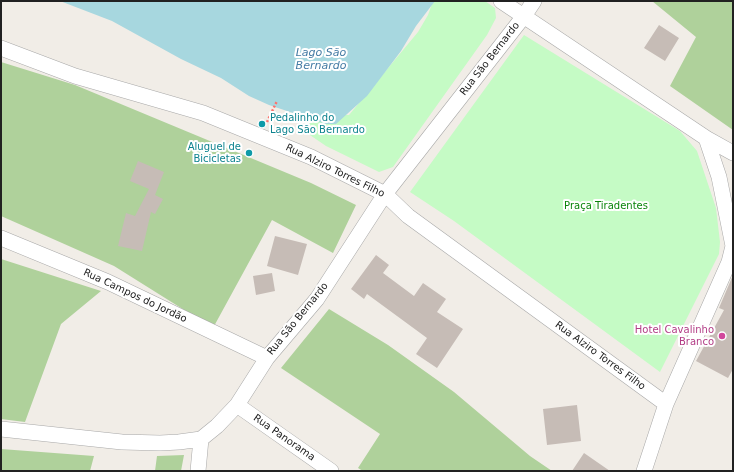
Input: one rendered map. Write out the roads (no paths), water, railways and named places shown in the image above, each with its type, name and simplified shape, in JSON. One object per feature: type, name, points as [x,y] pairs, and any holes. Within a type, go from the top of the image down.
[{"type":"street","points":[[501,1],[706,138],[733,153]]},
{"type":"street","name":"Rua São Bernardo","points":[[201,439],[217,426],[237,405],[267,358],[317,299],[385,194],[524,16],[534,1]]},
{"type":"street","name":"Rua Alziro Torres Filho","points":[[1,48],[75,76],[203,113],[311,157],[385,194],[408,216],[666,404]]},
{"type":"street","points":[[644,471],[666,404],[722,279],[729,262],[733,246],[719,177],[706,138]]},
{"type":"street","name":"Rua Campos do Jordão","points":[[1,238],[108,282],[267,358]]},
{"type":"street","name":"Rua Panorama","points":[[237,405],[331,471]]},
{"type":"street","points":[[1,429],[122,442],[160,443],[201,439],[198,471]]},
{"type":"water","name":"Lago São Bernardo","points":[[60,1],[435,1],[416,26],[401,51],[367,96],[336,124],[326,124],[269,105],[249,96],[221,78],[181,59],[112,21]]},
{"type":"place","name":"Pedalinho do Lago São Bernardo","points":[[262,124]]},
{"type":"place","name":"Aluguel de Bicicletas","points":[[249,153]]},
{"type":"place","name":"Hotel Cavalinho Branco","points":[[722,336]]},
{"type":"park label","name":"Praça Tiradentes","points":[[606,206]]}]
